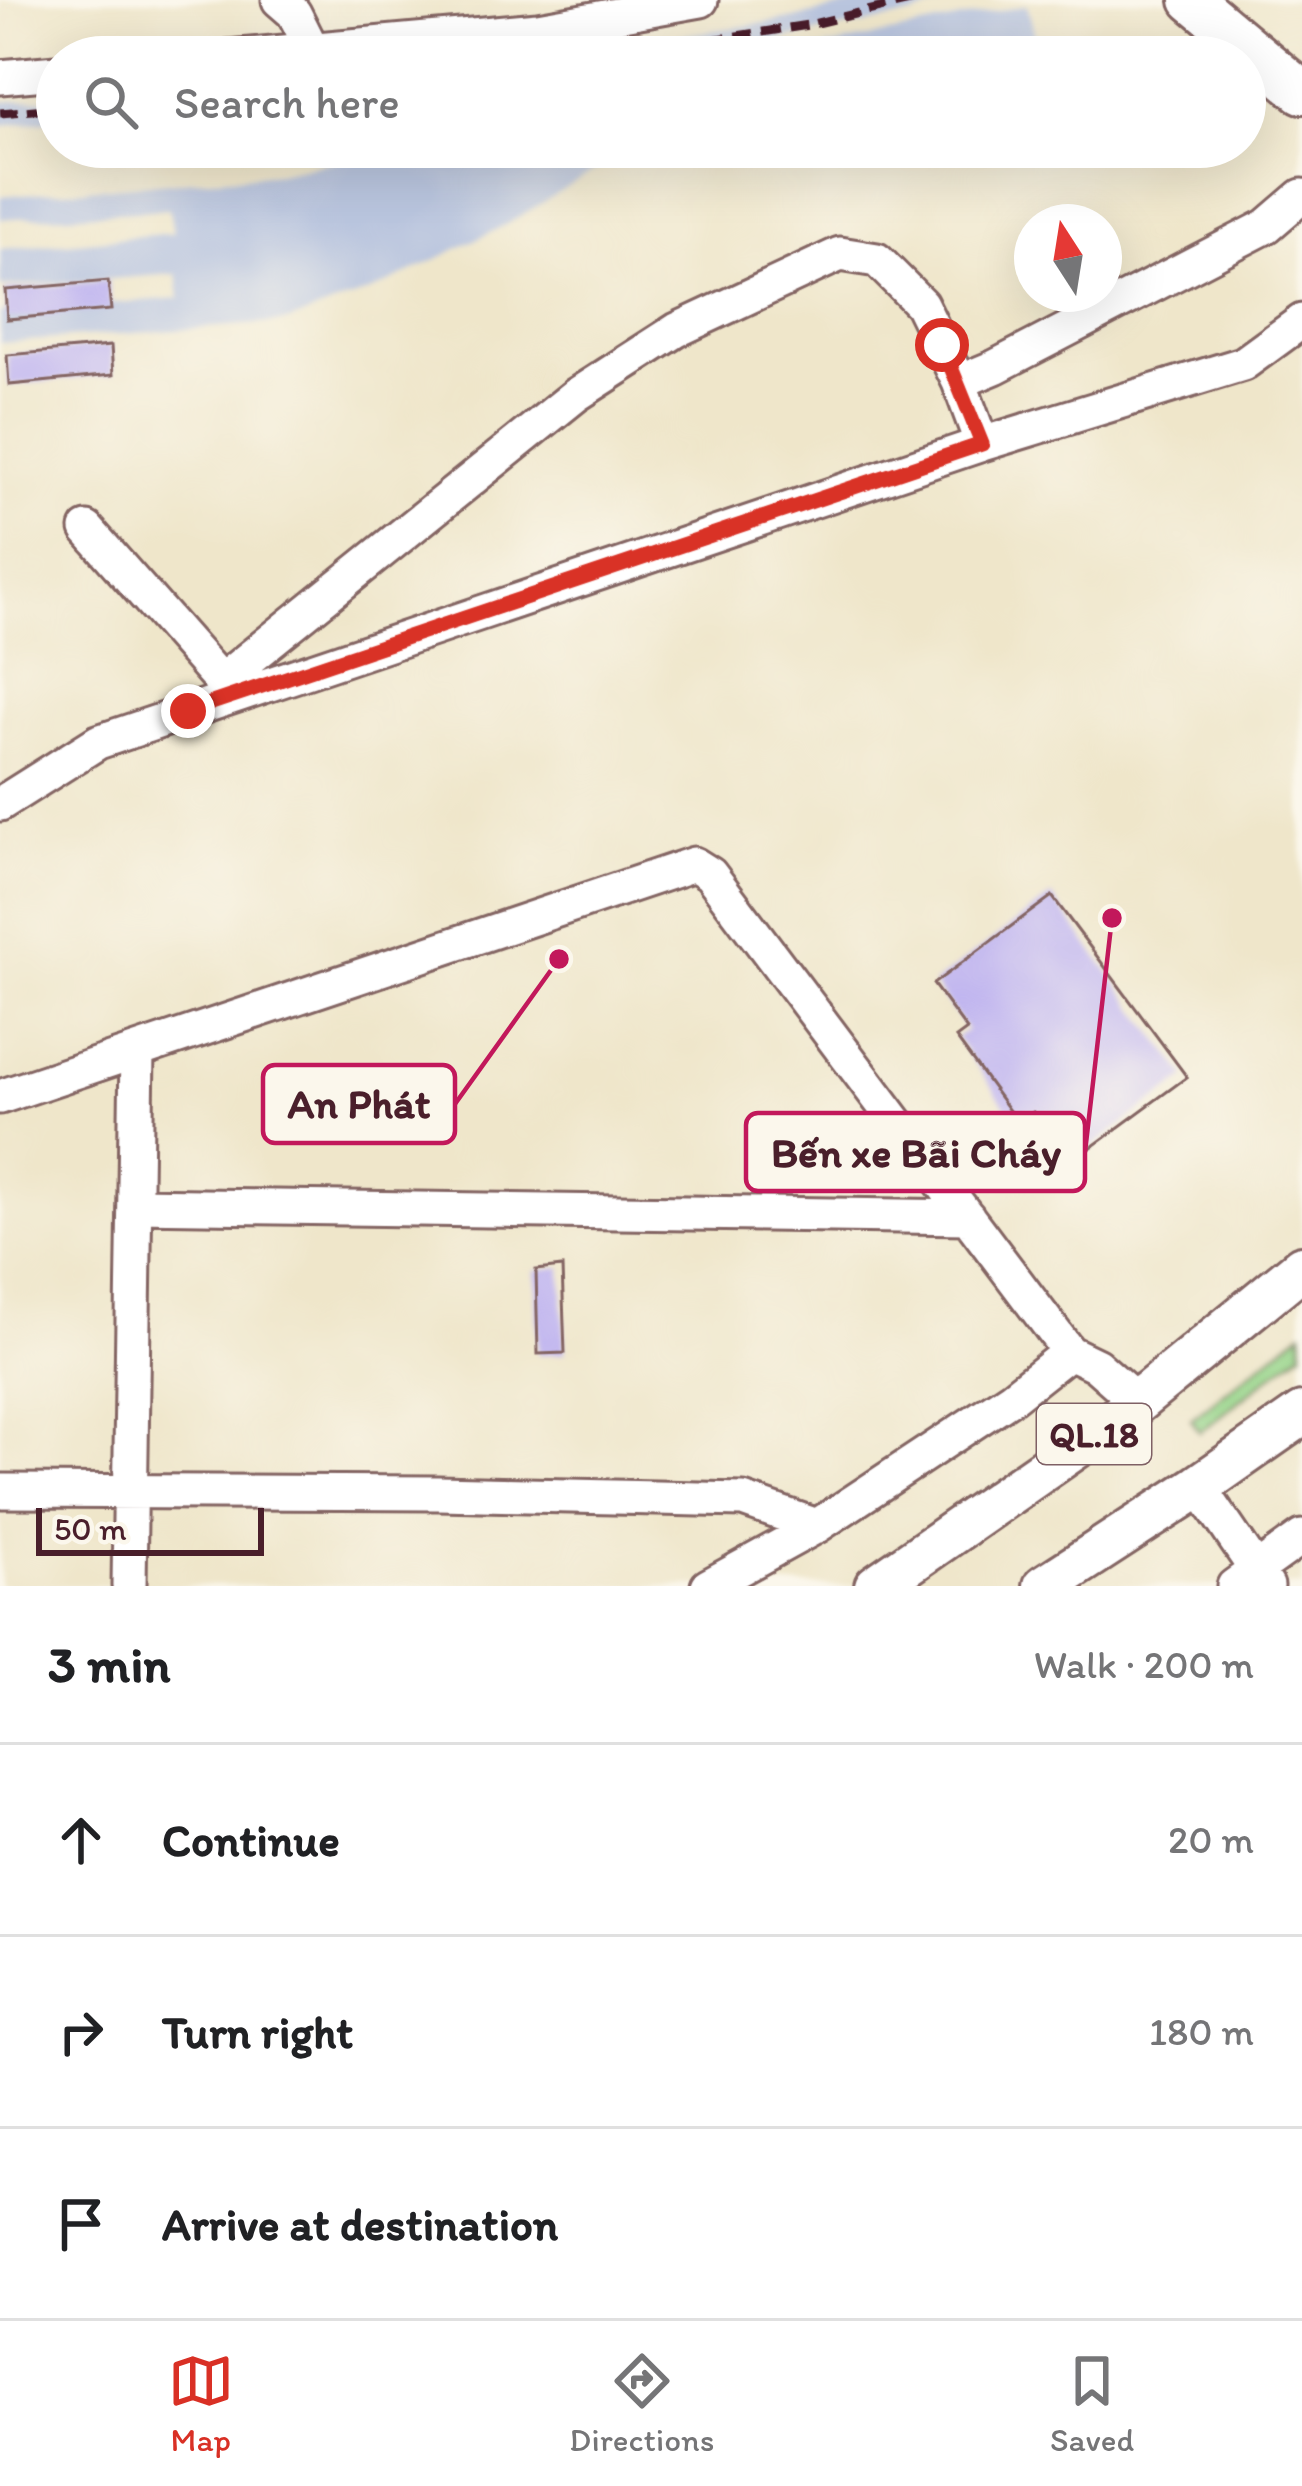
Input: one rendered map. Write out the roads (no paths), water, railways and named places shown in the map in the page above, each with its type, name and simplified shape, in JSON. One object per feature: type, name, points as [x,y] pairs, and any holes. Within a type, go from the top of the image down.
[{"type":"main road","points":[[1197,1],[1237,36]]},
{"type":"main road","points":[[1266,61],[1302,92]]},
{"type":"main road","name":"QL.18","points":[[876,1586],[1138,1402],[1302,1268]]},
{"type":"main road","name":"QL.18","points":[[1045,1586],[1302,1414]]},
{"type":"street","points":[[280,0],[294,13],[306,36]]},
{"type":"street","points":[[463,36],[538,29],[701,0]]},
{"type":"street","points":[[0,77],[36,74]]},
{"type":"street","points":[[959,382],[995,368],[1267,226],[1302,196]]},
{"type":"street","points":[[228,688],[576,395],[677,330],[840,254],[877,260],[922,304],[982,444]]},
{"type":"street","points":[[0,804],[98,742],[228,688],[1243,364],[1302,321]]},
{"type":"street","points":[[87,529],[228,688]]},
{"type":"street","points":[[0,1097],[694,864],[710,874],[1069,1352],[1096,1365],[1138,1402]]},
{"type":"street","points":[[129,1586],[137,1052]]},
{"type":"street","points":[[135,1205],[968,1217]]},
{"type":"street","points":[[708,1586],[817,1526],[1012,1397],[1069,1352]]},
{"type":"street","points":[[1199,1486],[1252,1581],[1302,1537]]},
{"type":"street","points":[[0,1491],[743,1500],[817,1526]]},
{"type":"railway","points":[[737,36],[914,0]]},
{"type":"railway","points":[[0,113],[36,110]]},
{"type":"place","name":"Bến xe Bãi Cháy","points":[[1112,918]]},
{"type":"place","name":"An Phát","points":[[559,959]]}]
